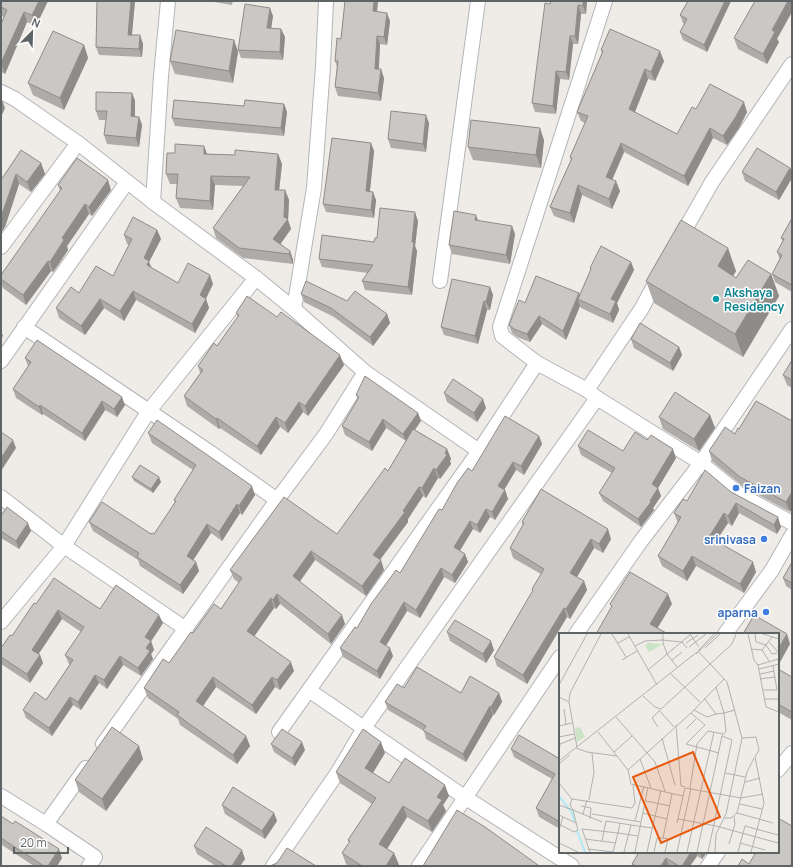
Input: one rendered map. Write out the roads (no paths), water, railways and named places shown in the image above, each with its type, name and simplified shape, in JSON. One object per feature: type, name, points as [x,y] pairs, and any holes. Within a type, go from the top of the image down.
[{"type":"street","points":[[153,202],[160,83],[168,1]]},
{"type":"street","points":[[294,309],[314,188],[326,1]]},
{"type":"street","points":[[440,281],[478,1]]},
{"type":"street","points":[[605,1],[500,327],[502,336],[537,363],[592,394],[701,463],[739,494],[792,523]]},
{"type":"street","points":[[675,248],[712,182],[792,64]]},
{"type":"street","points":[[1,92],[15,99],[78,144],[153,202],[256,278],[294,309],[365,372],[479,451]]},
{"type":"street","points":[[1,247],[78,144]]},
{"type":"street","points":[[1,361],[128,182]]},
{"type":"street","points":[[273,866],[338,772],[364,728],[592,394],[667,262]]},
{"type":"street","points":[[1,622],[64,546],[148,412],[256,278]]},
{"type":"street","points":[[24,327],[148,412],[211,453],[277,500]]},
{"type":"street","points":[[577,633],[641,541],[701,463],[792,329]]},
{"type":"street","points":[[279,732],[310,691],[479,451],[537,363]]},
{"type":"street","points":[[46,824],[277,500],[326,434],[365,372]]},
{"type":"street","points":[[1,497],[64,546],[186,628]]},
{"type":"street","points":[[726,633],[772,570],[792,535]]},
{"type":"street","points":[[419,866],[559,658]]},
{"type":"street","points":[[310,691],[466,798],[565,861]]},
{"type":"street","points":[[779,769],[792,753]]},
{"type":"street","points":[[1,796],[95,857],[89,866]]},
{"type":"street","points":[[708,866],[717,853]]},
{"type":"place","name":"Akshaya Residency","points":[[716,299]]},
{"type":"place","name":"Faizan","points":[[736,488]]},
{"type":"place","name":"srinivasa","points":[[764,539]]},
{"type":"place","name":"aparna","points":[[766,612]]}]
